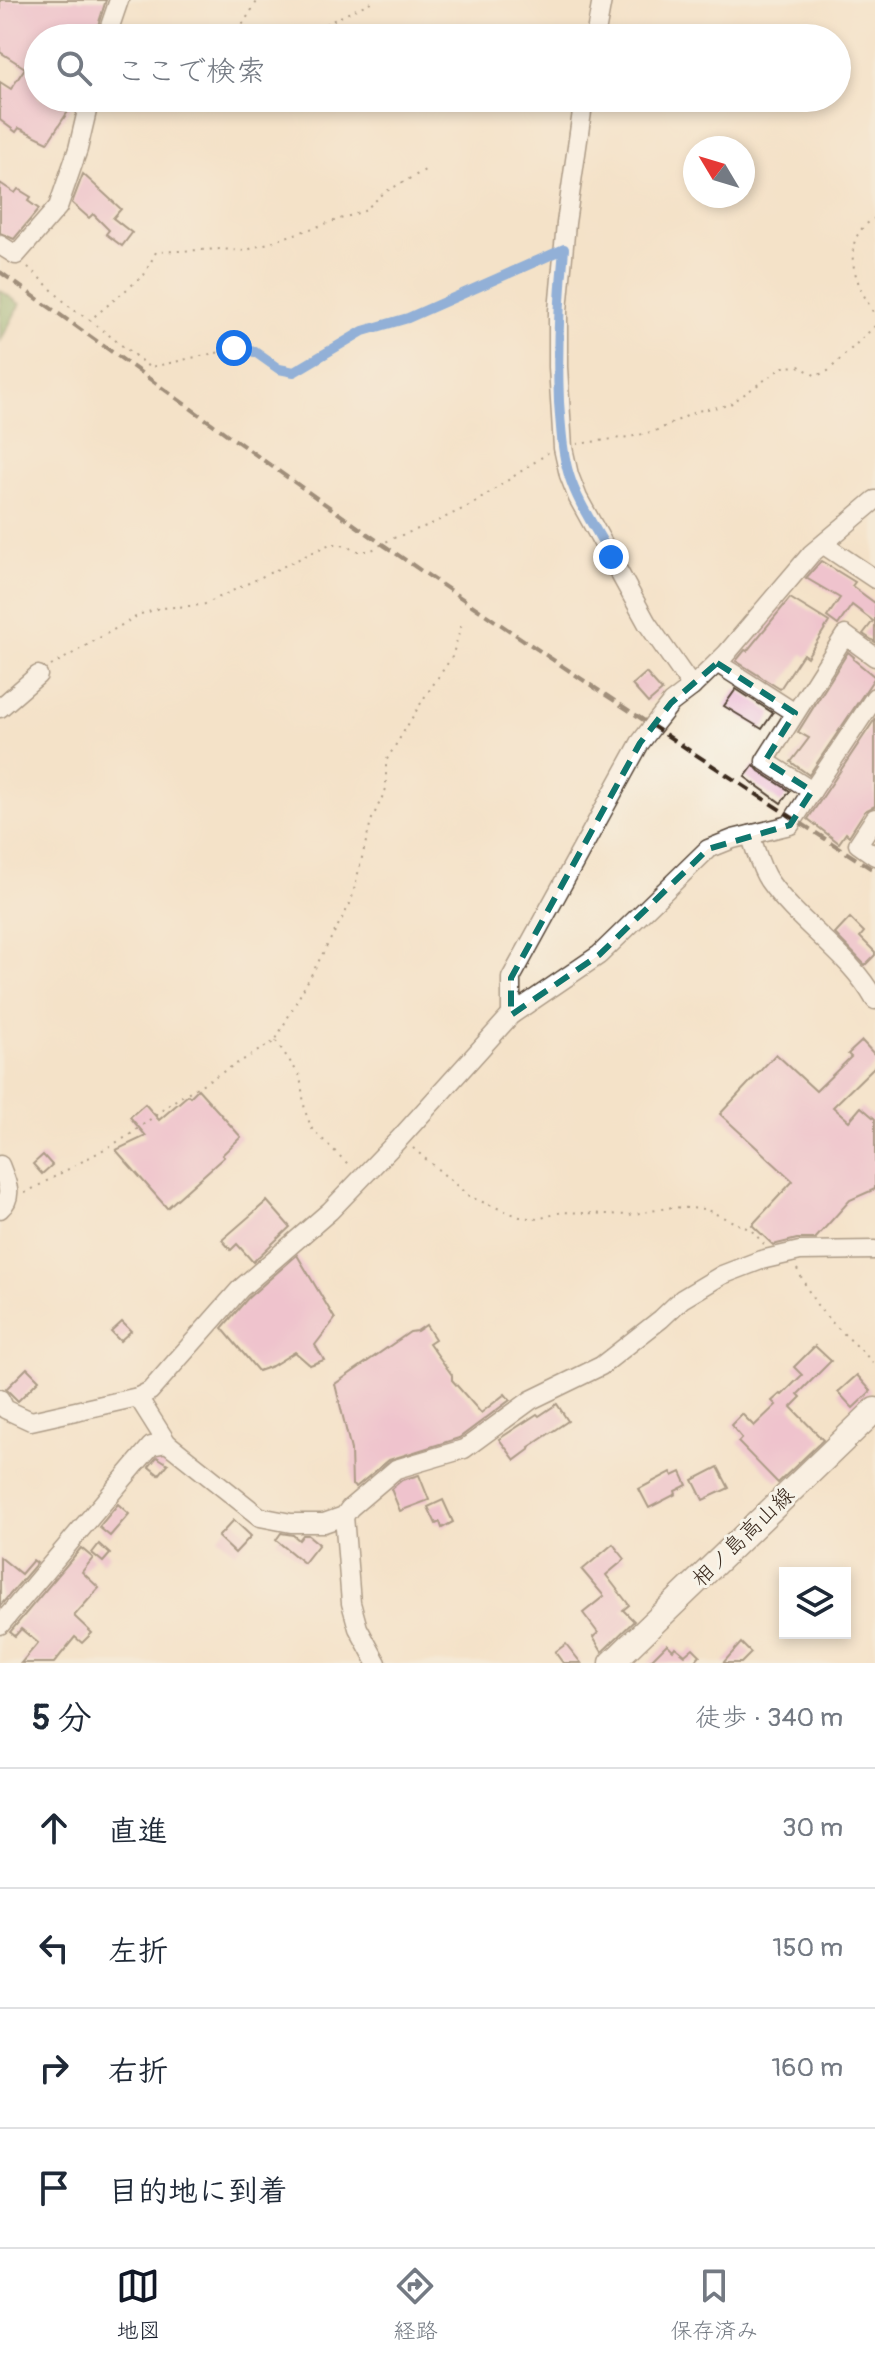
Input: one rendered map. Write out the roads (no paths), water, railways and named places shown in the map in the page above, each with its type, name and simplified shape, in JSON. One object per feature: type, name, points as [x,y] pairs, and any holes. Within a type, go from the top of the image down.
[{"type":"main road","name":"相ノ島高山線","points":[[612,1663],[875,1410]]},
{"type":"street","points":[[111,24],[119,0]]},
{"type":"street","points":[[598,24],[602,0]]},
{"type":"street","points":[[8,250],[58,207],[87,112]]},
{"type":"street","points":[[582,112],[558,311],[563,448],[578,498],[647,623],[692,687]]},
{"type":"street","points":[[511,1015],[511,978],[646,735],[671,703],[717,663],[811,554],[875,500]]},
{"type":"street","points":[[824,545],[875,579]]},
{"type":"street","points":[[812,791],[765,761],[845,635],[875,657]]},
{"type":"street","points":[[717,663],[795,713]]},
{"type":"street","points":[[0,708],[38,675]]},
{"type":"street","points":[[2,1407],[31,1421],[138,1397],[150,1391],[240,1289],[330,1211],[511,1015],[599,955],[708,849],[733,839],[790,825],[875,697]]},
{"type":"street","points":[[875,818],[858,844],[875,856]]},
{"type":"street","points":[[750,835],[767,878],[794,913],[828,943],[866,984],[875,1000]]},
{"type":"street","points":[[0,1165],[8,1186],[9,1197],[4,1206]]},
{"type":"street","points":[[138,1397],[167,1443],[260,1517],[291,1523],[324,1523],[344,1516],[396,1469],[464,1449],[531,1400],[601,1366],[682,1299],[722,1275],[782,1255],[875,1250]]},
{"type":"street","points":[[0,1625],[151,1446],[167,1443]]},
{"type":"street","points":[[344,1516],[351,1603],[358,1628],[377,1663]]},
{"type":"railway","points":[[0,272],[385,546],[875,871]]}]
